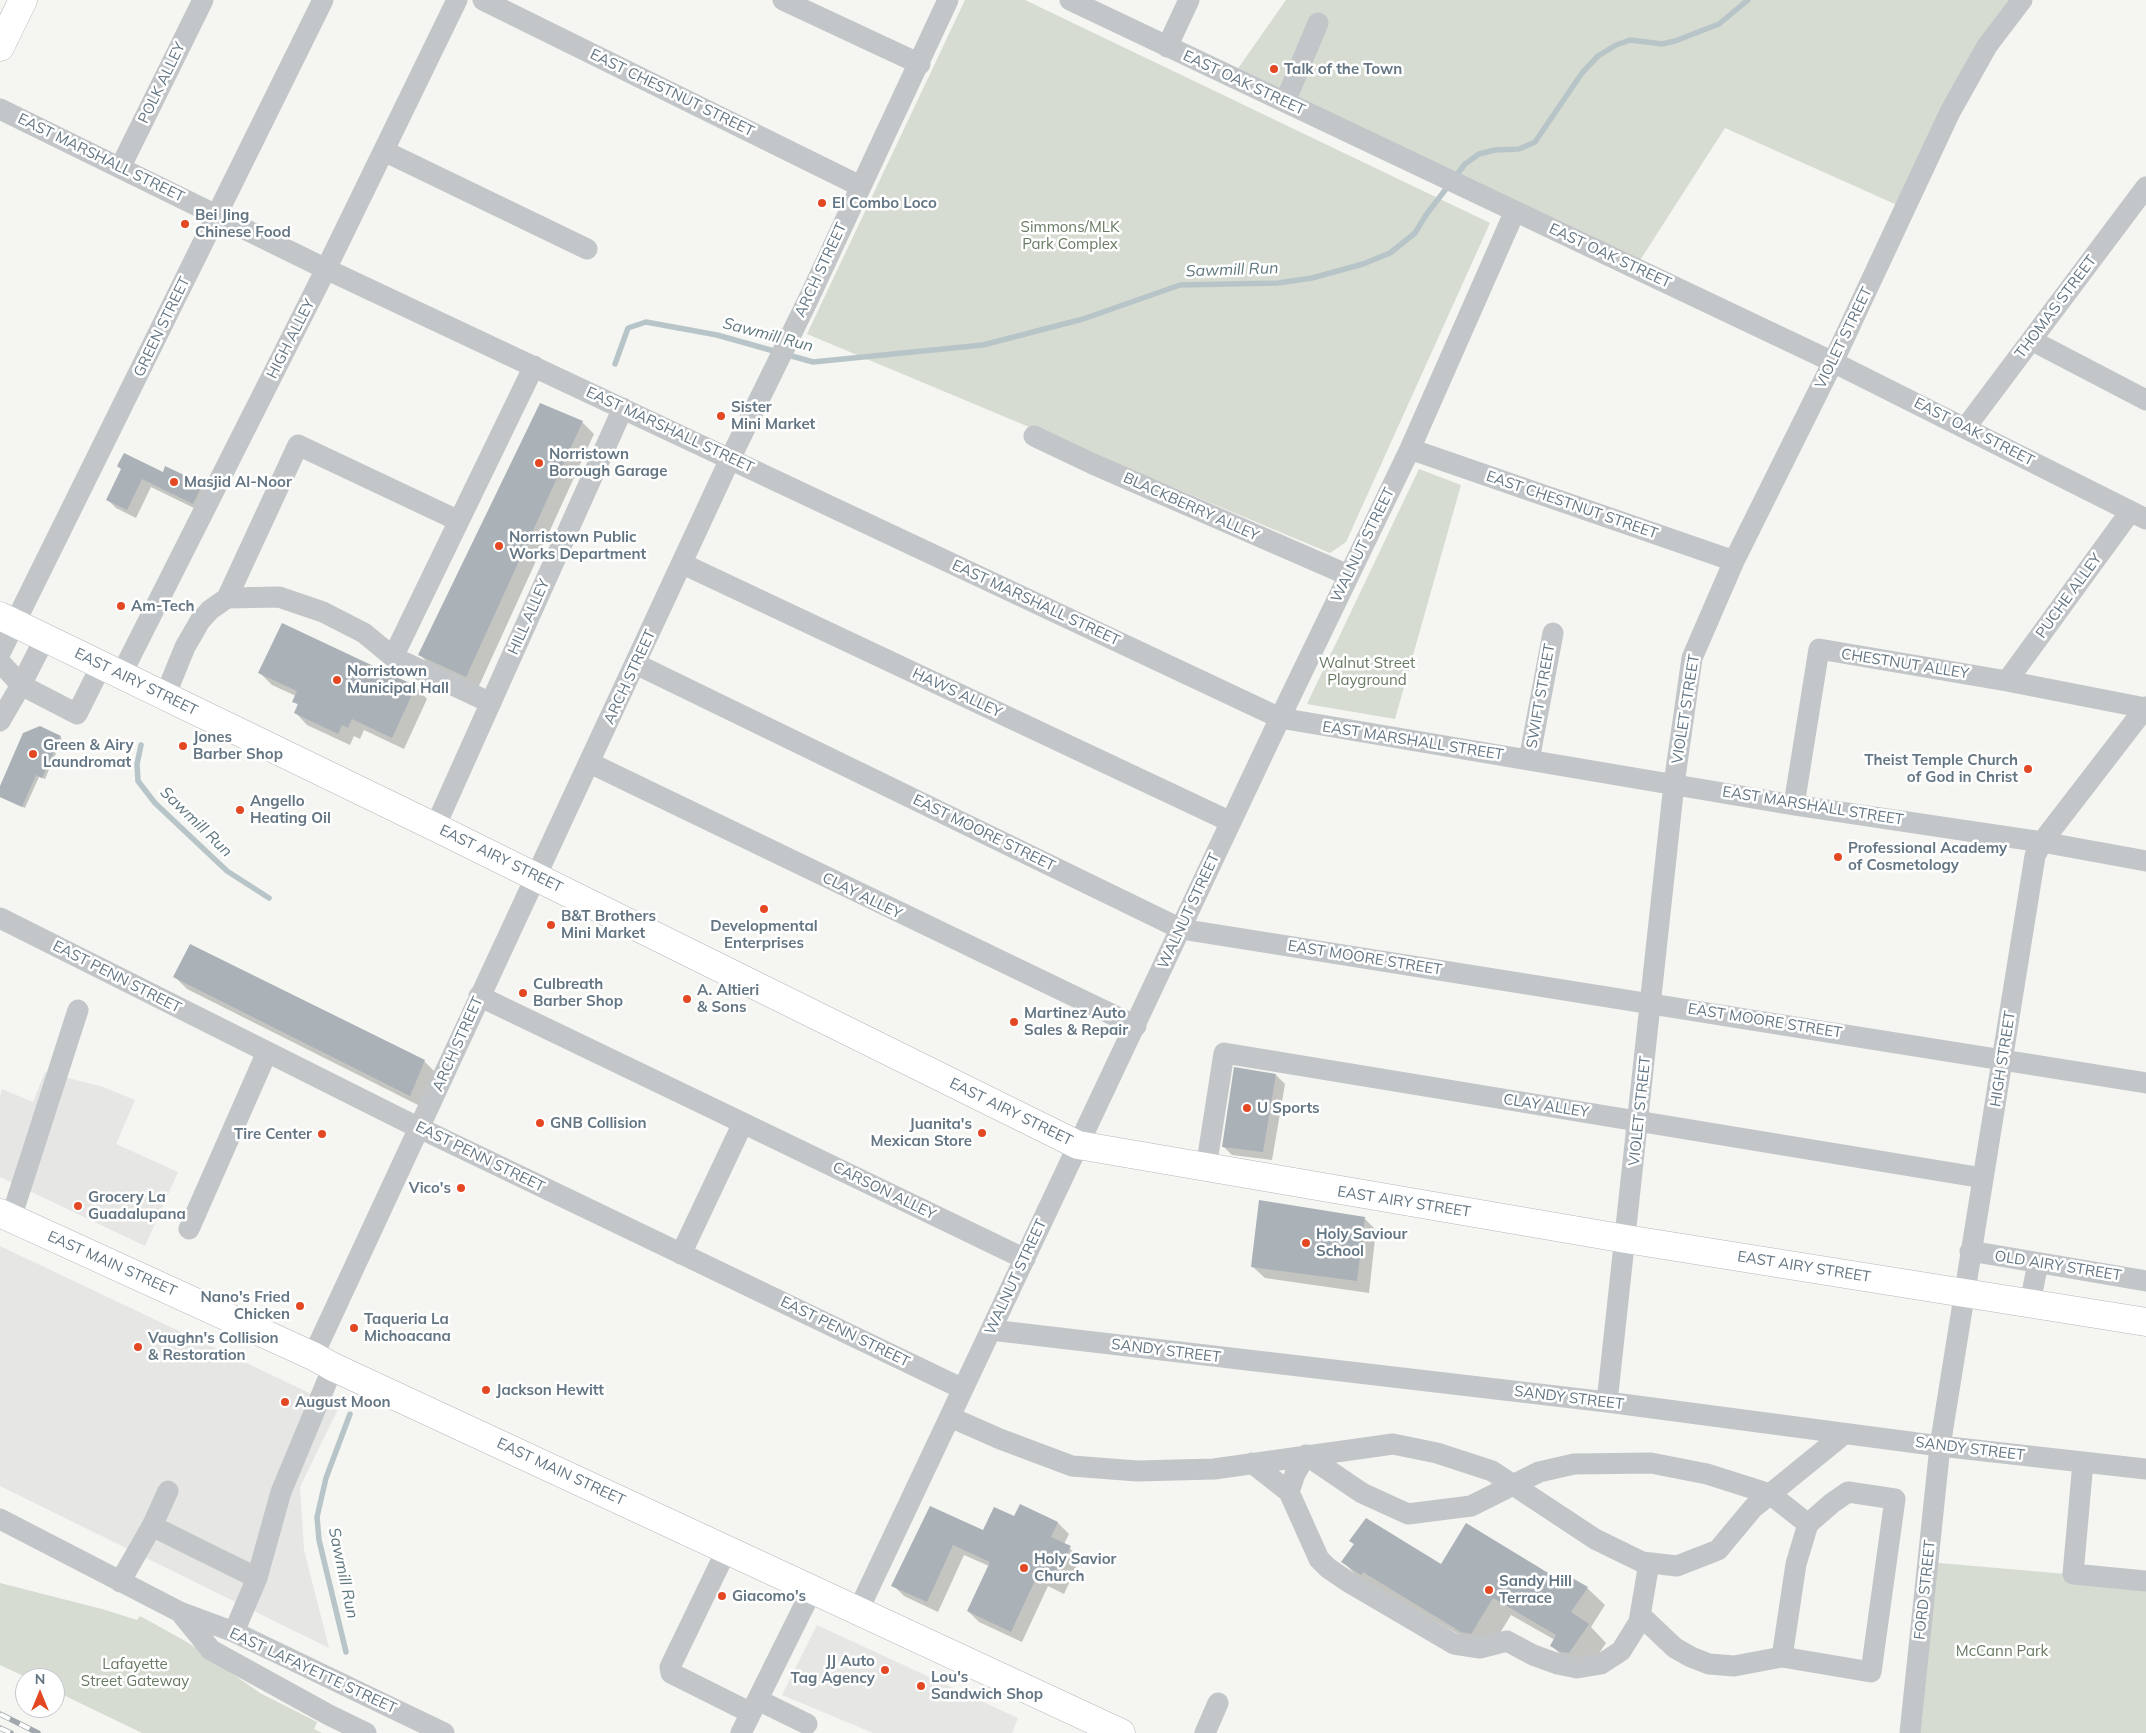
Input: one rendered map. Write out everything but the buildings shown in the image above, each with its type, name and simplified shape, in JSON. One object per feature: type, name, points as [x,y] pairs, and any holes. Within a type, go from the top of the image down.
[{"type":"main road","points":[[0,47],[23,0]]},
{"type":"main road","name":"EAST AIRY STREET","points":[[8,619],[111,671],[435,827],[1078,1145],[1626,1239],[2146,1322]]},
{"type":"main road","name":"EAST MAIN STREET","points":[[5,1216],[323,1361],[1121,1733]]},
{"type":"street","name":"POLK ALLEY","points":[[121,166],[203,0]]},
{"type":"street","name":"GREEN STREET","points":[[0,653],[8,619],[218,215],[323,0]]},
{"type":"street","name":"HIGH ALLEY","points":[[21,685],[78,714],[111,671],[326,268],[457,0]]},
{"type":"street","name":"EAST CHESTNUT STREET","points":[[483,0],[860,186]]},
{"type":"street","points":[[783,0],[920,64]]},
{"type":"street","name":"ARCH STREET","points":[[234,1632],[257,1578],[281,1492],[323,1361],[420,1129],[479,996],[590,763],[730,459],[920,64],[948,0]]},
{"type":"street","name":"EAST OAK STREET","points":[[1070,0],[1833,362],[1966,427],[2138,515]]},
{"type":"street","points":[[1167,46],[1189,0]]},
{"type":"street","name":"VIOLET STREET","points":[[1607,1402],[1652,1003],[1674,784],[1692,658],[1734,561],[1833,362],[1950,112],[1987,46],[2022,0]]},
{"type":"street","points":[[1285,102],[1318,23]]},
{"type":"street","name":"EAST MARSHALL STREET","points":[[0,109],[121,166],[326,268],[1280,718],[1794,805],[2042,842],[2146,861]]},
{"type":"street","points":[[384,151],[587,249]]},
{"type":"street","name":"THOMAS STREET","points":[[1966,427],[2146,188]]},
{"type":"street","name":"WALNUT STREET","points":[[859,1610],[1280,718],[1410,449],[1515,211]]},
{"type":"street","points":[[2031,340],[2146,400]]},
{"type":"street","points":[[393,657],[534,366]]},
{"type":"street","name":"HILL ALLEY","points":[[435,827],[623,408]]},
{"type":"street","name":"BLACKBERRY ALLEY","points":[[1034,436],[1093,464],[1348,575]]},
{"type":"street","points":[[165,696],[185,647],[200,621],[227,598],[298,445],[459,521]]},
{"type":"street","name":"EAST CHESTNUT STREET","points":[[1410,449],[1734,561]]},
{"type":"street","name":"PUCHE ALLEY","points":[[2007,681],[2138,515]]},
{"type":"street","name":"HAWS ALLEY","points":[[683,564],[1231,822]]},
{"type":"street","points":[[227,598],[279,597],[323,612],[364,633],[393,657],[491,703]]},
{"type":"street","name":"SWIFT STREET","points":[[1529,760],[1553,633]]},
{"type":"street","points":[[0,721],[46,638]]},
{"type":"street","name":"CHESTNUT ALLEY","points":[[1794,805],[1819,650],[2007,681],[2146,708]]},
{"type":"street","points":[[0,662],[21,685]]},
{"type":"street","name":"EAST MOORE STREET","points":[[636,664],[1180,929],[2146,1083]]},
{"type":"street","name":"HIGH STREET","points":[[1940,1446],[1963,1292],[1984,1178],[2035,856],[2042,842],[2146,708]]},
{"type":"street","name":"CLAY ALLEY","points":[[590,763],[1136,1026]]},
{"type":"street","name":"EAST PENN STREET","points":[[0,918],[420,1129],[963,1389]]},
{"type":"street","name":"CARSON ALLEY","points":[[479,996],[1024,1259]]},
{"type":"street","points":[[5,1216],[78,1010]]},
{"type":"street","points":[[188,1229],[267,1052]]},
{"type":"street","name":"CLAY ALLEY","points":[[1206,1168],[1224,1053],[1984,1178]]},
{"type":"street","points":[[682,1254],[744,1123]]},
{"type":"street","name":"OLD AIRY STREET","points":[[1970,1251],[2146,1281]]},
{"type":"street","points":[[2030,1303],[2038,1263]]},
{"type":"street","name":"SANDY STREET","points":[[991,1330],[1607,1402],[1940,1446],[2146,1469]]},
{"type":"street","points":[[950,1417],[1072,1466],[1137,1472],[1214,1469],[1393,1444],[1437,1453],[1492,1470],[1595,1538],[1642,1562],[1677,1566],[1718,1550],[1753,1508],[1844,1434]]},
{"type":"street","name":"FORD STREET","points":[[1910,1733],[1940,1446]]},
{"type":"street","points":[[1306,1455],[1362,1493],[1408,1514],[1471,1506],[1539,1472],[1574,1464],[1651,1463],[1707,1474],[1770,1494],[1808,1524]]},
{"type":"street","points":[[1289,1492],[1294,1474],[1306,1455]]},
{"type":"street","points":[[2083,1462],[2073,1574],[2146,1582]]},
{"type":"street","points":[[1252,1463],[1289,1492],[1319,1559],[1328,1568],[1454,1644],[1480,1648],[1507,1641],[1533,1655],[1578,1668],[1601,1664],[1621,1652],[1633,1635],[1640,1614],[1648,1563]]},
{"type":"street","points":[[120,1582],[152,1526],[168,1491]]},
{"type":"street","points":[[1640,1614],[1675,1648],[1690,1658],[1709,1664],[1734,1666],[1782,1656],[1871,1672],[1895,1500],[1848,1492],[1808,1524],[1796,1564],[1782,1656]]},
{"type":"street","name":"EAST LAFAYETTE STREET","points":[[0,1519],[180,1612],[234,1632],[444,1733]]},
{"type":"street","points":[[152,1526],[257,1578]]},
{"type":"street","points":[[727,1549],[670,1667],[671,1673],[754,1706],[807,1724]]},
{"type":"street","points":[[741,1733],[813,1588]]},
{"type":"street","name":"EAST LAFAYETTE STREET","points":[[180,1612],[211,1650],[329,1715],[366,1733]]},
{"type":"street","points":[[1205,1733],[1218,1703]]},
{"type":"shaded area","points":[[45,1072],[103,1087],[135,1100],[116,1144],[178,1172],[145,1246],[0,1177],[0,1096],[2,1089],[33,1102]]},
{"type":"shaded area","points":[[0,1246],[339,1407],[300,1487],[304,1550],[329,1648],[0,1486]]},
{"type":"shaded area","points":[[817,1625],[1018,1718],[1012,1733],[873,1733],[782,1695]]},
{"type":"green space","name":"Simmons/MLK Park Complex","points":[[965,0],[1025,0],[1490,223],[1346,542],[1330,553],[807,334]]},
{"type":"green space","points":[[1286,0],[2026,0],[1897,205],[1725,128],[1635,268],[1232,77]]},
{"type":"green space","name":"Walnut Street Playground","points":[[1419,469],[1461,485],[1395,719],[1307,704]]},
{"type":"green space","name":"McCann Park","points":[[1928,1562],[2146,1581],[2146,1733],[1910,1733]]},
{"type":"green space","name":"Lafayette Street Gateway","points":[[0,1583],[137,1620],[140,1616],[187,1642],[260,1693],[317,1722],[314,1729],[322,1733],[142,1733],[65,1696],[65,1668],[15,1668],[15,1672],[0,1665]]},
{"type":"waterway","name":"Sawmill Run","points":[[615,364],[628,328],[646,322],[717,335],[813,362],[983,345],[1083,319],[1180,285],[1278,283],[1312,278],[1363,264],[1390,253],[1415,233],[1426,215],[1465,164],[1479,154],[1495,150],[1519,149],[1535,142],[1582,73],[1598,56],[1616,45],[1630,40],[1662,44],[1675,41],[1719,24],[1748,0]]},
{"type":"waterway","name":"Sawmill Run","points":[[141,745],[137,764],[138,781],[155,803],[227,871],[269,898]]},
{"type":"waterway","name":"Sawmill Run","points":[[346,1652],[319,1540],[317,1517],[326,1478],[350,1414]]},
{"type":"railway","points":[[0,1714],[38,1733]]},
{"type":"railway","points":[[0,1728],[11,1733]]},
{"type":"place","name":"Talk of the Town","points":[[1274,69]]},
{"type":"place","name":"El Combo Loco","points":[[822,203]]},
{"type":"place","name":"Bei Jing Chinese Food","points":[[185,224]]},
{"type":"place","name":"Sister Mini Market","points":[[721,416]]},
{"type":"place","name":"Norristown Borough Garage","points":[[539,463]]},
{"type":"place","name":"Masjid Al-Noor","points":[[174,482]]},
{"type":"place","name":"Norristown Public Works Department","points":[[499,546]]},
{"type":"place","name":"Am-Tech","points":[[121,606]]},
{"type":"place","name":"Norristown Municipal Hall","points":[[337,680]]},
{"type":"place","name":"Jones Barber Shop","points":[[183,746]]},
{"type":"place","name":"Green & Airy Laundromat","points":[[33,754]]},
{"type":"place","name":"Theist Temple Church of God in Christ","points":[[2028,769]]},
{"type":"place","name":"Angello Heating Oil","points":[[240,810]]},
{"type":"place","name":"Professional Academy of Cosmetology","points":[[1838,857]]},
{"type":"place","name":"Developmental Enterprises","points":[[764,909]]},
{"type":"place","name":"B&T Brothers Mini Market","points":[[551,925]]},
{"type":"place","name":"Culbreath Barber Shop","points":[[523,993]]},
{"type":"place","name":"A. Altieri & Sons","points":[[687,999]]},
{"type":"place","name":"Martinez Auto Sales & Repair","points":[[1014,1022]]},
{"type":"place","name":"U Sports","points":[[1247,1108]]},
{"type":"place","name":"GNB Collision","points":[[540,1123]]},
{"type":"place","name":"Juanita's Mexican Store","points":[[982,1133]]},
{"type":"place","name":"Tire Center","points":[[322,1134]]},
{"type":"place","name":"Vico's","points":[[461,1188]]},
{"type":"place","name":"Grocery La Guadalupana","points":[[78,1206]]},
{"type":"place","name":"Holy Saviour School","points":[[1306,1243]]},
{"type":"place","name":"Nano's Fried Chicken","points":[[300,1306]]},
{"type":"place","name":"Taqueria La Michoacana","points":[[354,1328]]},
{"type":"place","name":"Vaughn's Collision & Restoration","points":[[138,1347]]},
{"type":"place","name":"Jackson Hewitt","points":[[486,1390]]},
{"type":"place","name":"August Moon","points":[[285,1402]]},
{"type":"place","name":"Holy Savior Church","points":[[1024,1568]]},
{"type":"place","name":"Sandy Hill Terrace","points":[[1489,1590]]},
{"type":"place","name":"Giacomo's","points":[[722,1596]]},
{"type":"place","name":"JJ Auto Tag Agency","points":[[885,1670]]},
{"type":"place","name":"Lou's Sandwich Shop","points":[[921,1686]]}]
